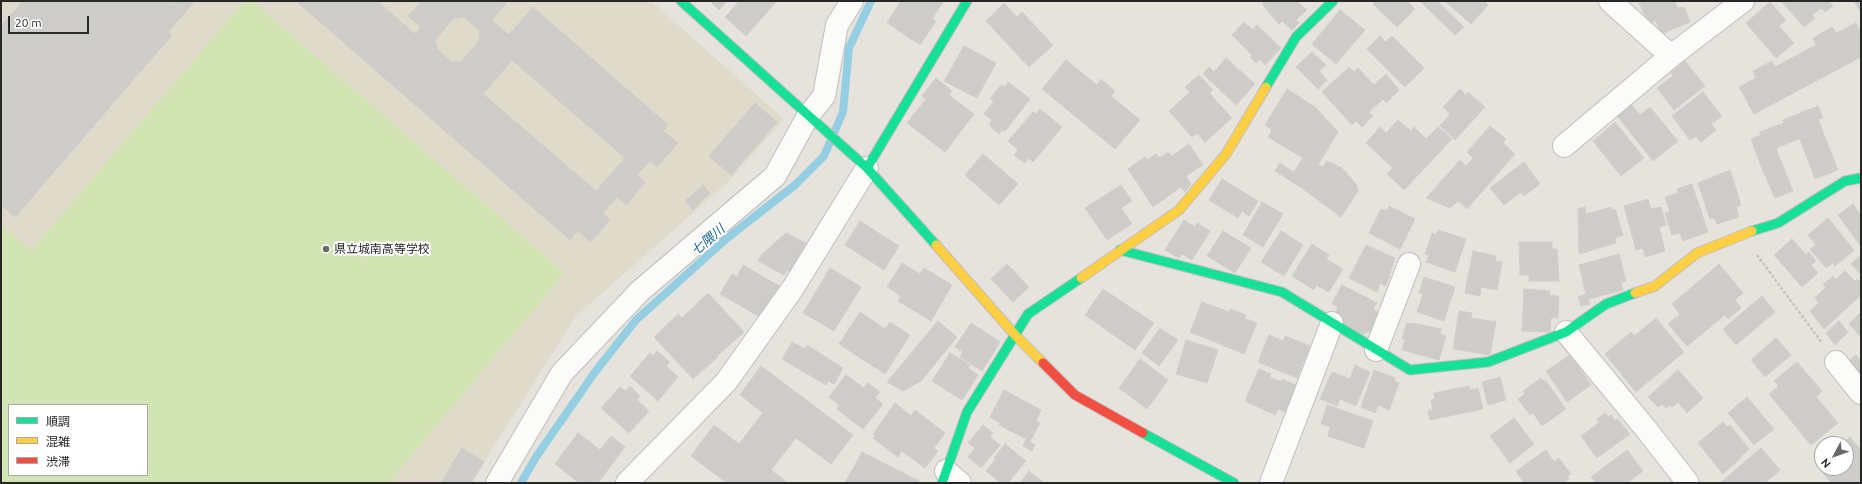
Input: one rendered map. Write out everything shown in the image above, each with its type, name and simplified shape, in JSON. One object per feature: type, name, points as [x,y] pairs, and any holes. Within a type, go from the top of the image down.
[{"type":"street","points":[[681,1],[860,162],[1015,335],[1075,395],[1234,483]]},
{"type":"street","points":[[496,483],[562,373],[640,291],[775,176],[815,122],[824,96],[837,26],[852,1]]},
{"type":"street","points":[[627,483],[726,382],[794,288],[860,162],[967,1]]},
{"type":"street","points":[[949,479],[967,412],[1028,314],[1179,210],[1226,154],[1296,37],[1333,1]]},
{"type":"street","points":[[1610,1],[1671,56]]},
{"type":"street","points":[[1564,146],[1671,56],[1743,1]]},
{"type":"street","points":[[1120,250],[1282,292],[1410,370],[1488,362],[1566,332],[1606,304],[1655,286],[1697,253],[1741,234],[1778,223],[1845,181],[1861,178]]},
{"type":"street","points":[[1376,350],[1409,264]]},
{"type":"street","points":[[1271,483],[1332,323]]},
{"type":"street","points":[[1566,332],[1646,429],[1688,483]]},
{"type":"street","points":[[1836,362],[1861,393]]},
{"type":"path","points":[[1741,234],[1836,362]]},
{"type":"shaded area","name":"県立城南高等学校","points":[[1,1],[651,1],[784,119],[727,183],[576,316],[471,483],[1,483]]},
{"type":"green space","points":[[244,1],[253,1],[565,273],[389,483],[1,483],[1,224],[31,250]]},
{"type":"building","points":[[23,1],[171,1],[185,13],[168,32],[172,35],[15,217],[1,205],[1,26]]},
{"type":"building","points":[[171,1],[195,1],[185,13]]},
{"type":"building","points":[[296,1],[377,1],[415,34],[421,27],[408,16],[422,1],[508,1],[492,20],[509,35],[533,7],[668,125],[663,131],[678,143],[657,167],[650,161],[637,175],[645,183],[626,205],[617,197],[603,213],[610,220],[591,242],[578,231],[570,240]],"holes":[[[464,17],[479,30],[480,40],[461,62],[452,62],[437,49],[435,40],[453,19]],[[512,60],[625,158],[596,191],[483,94]]]},
{"type":"building","points":[[710,1],[727,1],[719,10]]},
{"type":"building","points":[[739,1],[777,1],[746,36],[725,17]]},
{"type":"building","points":[[901,1],[943,2],[932,19],[936,21],[920,45],[887,23]]},
{"type":"building","points":[[1265,1],[1297,1],[1307,10],[1296,20],[1299,23],[1292,30],[1282,21],[1279,24],[1262,4]]},
{"type":"building","points":[[1376,1],[1407,1],[1415,9],[1397,27],[1373,4]]},
{"type":"building","points":[[1437,1],[1464,27],[1455,35],[1421,2]]},
{"type":"building","points":[[1445,1],[1484,1],[1488,5],[1471,24]]},
{"type":"building","points":[[1638,1],[1674,1],[1678,8],[1684,7],[1690,22],[1661,34],[1656,21],[1649,23]]},
{"type":"building","points":[[1781,1],[1828,1],[1833,6],[1825,12],[1821,8],[1812,15],[1815,18],[1804,27]]},
{"type":"building","points":[[1854,1],[1861,1],[1861,12]]},
{"type":"building","points":[[1770,2],[1786,20],[1779,26],[1794,43],[1776,58],[1746,23]]},
{"type":"building","points":[[1004,3],[1017,17],[1022,12],[1053,45],[1029,67],[986,21]]},
{"type":"building","points":[[1340,10],[1365,30],[1336,64],[1312,44]]},
{"type":"building","points":[[1244,22],[1253,30],[1257,25],[1281,48],[1265,65],[1260,59],[1256,63],[1250,57],[1252,55],[1232,35]]},
{"type":"building","points":[[1856,23],[1861,33],[1861,57],[1754,114],[1739,87],[1756,78],[1753,71],[1772,61],[1775,67],[1816,45],[1813,38],[1832,27],[1836,33]]},
{"type":"building","points":[[1380,36],[1385,42],[1392,36],[1424,68],[1405,87],[1367,49]]},
{"type":"building","points":[[964,46],[996,63],[977,98],[944,81]]},
{"type":"building","points":[[1312,52],[1326,65],[1319,71],[1327,80],[1318,89],[1296,67]]},
{"type":"building","points":[[1226,58],[1255,84],[1236,105],[1203,74],[1209,67],[1214,72]]},
{"type":"building","points":[[1066,60],[1097,85],[1101,79],[1115,91],[1111,96],[1140,120],[1115,149],[1042,89]]},
{"type":"building","points":[[1685,61],[1705,86],[1674,110],[1657,88],[1673,76],[1671,73]]},
{"type":"building","points":[[1349,67],[1354,72],[1358,68],[1374,85],[1386,74],[1399,90],[1386,103],[1383,99],[1369,112],[1373,116],[1362,127],[1356,121],[1352,125],[1322,92]]},
{"type":"building","points":[[1199,75],[1213,90],[1209,93],[1232,118],[1205,142],[1197,133],[1192,137],[1169,111],[1190,92],[1185,87]]},
{"type":"building","points":[[936,78],[952,91],[949,95],[974,114],[945,152],[907,123],[926,99],[922,96]]},
{"type":"building","points":[[1008,82],[1030,99],[1005,131],[1002,130],[999,134],[989,125],[992,120],[984,114],[994,101],[990,99],[1001,85],[1005,87]]},
{"type":"building","points":[[1287,89],[1315,107],[1338,132],[1318,165],[1323,167],[1327,161],[1342,168],[1356,184],[1358,191],[1341,217],[1302,188],[1306,181],[1294,172],[1303,158],[1268,137],[1272,130],[1265,125]]},
{"type":"building","points":[[1460,89],[1466,95],[1468,92],[1485,107],[1455,140],[1440,126],[1450,114],[1443,107]]},
{"type":"building","points":[[1703,92],[1722,116],[1711,124],[1716,130],[1701,142],[1696,136],[1690,140],[1672,116]]},
{"type":"building","points":[[1629,102],[1640,115],[1650,107],[1678,141],[1653,161],[1615,113]]},
{"type":"building","points":[[755,103],[777,122],[731,175],[709,156]]},
{"type":"building","points":[[1818,106],[1823,118],[1818,119],[1822,129],[1791,142],[1783,120]]},
{"type":"building","points":[[1040,109],[1062,127],[1033,162],[1029,158],[1025,163],[1014,155],[1018,150],[1008,141],[1033,112],[1036,114]]},
{"type":"building","points":[[1398,120],[1411,131],[1414,127],[1426,139],[1438,127],[1452,139],[1404,190],[1387,174],[1393,168],[1366,143],[1380,127],[1386,133]]},
{"type":"building","points":[[1615,122],[1644,158],[1621,176],[1593,141]]},
{"type":"building","points":[[1784,123],[1791,142],[1776,148],[1780,159],[1761,166],[1751,139],[1761,135],[1760,132]]},
{"type":"building","points":[[1490,126],[1506,139],[1503,143],[1515,154],[1467,209],[1458,201],[1450,208],[1426,198],[1460,160],[1466,166],[1473,158],[1467,152]]},
{"type":"building","points":[[1822,130],[1838,170],[1815,179],[1800,139]]},
{"type":"building","points":[[1189,144],[1203,165],[1186,176],[1191,184],[1185,192],[1181,187],[1153,207],[1128,169],[1145,157],[1147,160],[1156,154],[1159,158],[1168,152],[1172,156]]},
{"type":"building","points":[[983,154],[1018,184],[999,205],[965,175]]},
{"type":"building","points":[[1780,159],[1793,191],[1775,198],[1761,166]]},
{"type":"building","points":[[1524,162],[1540,184],[1524,196],[1521,192],[1504,205],[1490,188]]},
{"type":"building","points":[[1280,163],[1306,181],[1302,188],[1275,171]]},
{"type":"building","points":[[1730,170],[1741,205],[1736,207],[1739,217],[1717,224],[1715,218],[1710,219],[1698,183]]},
{"type":"building","points":[[1222,179],[1258,201],[1249,216],[1242,211],[1238,218],[1209,200]]},
{"type":"building","points":[[1692,184],[1708,232],[1683,241],[1680,233],[1672,235],[1665,213],[1670,212],[1665,197],[1678,193],[1677,189]]},
{"type":"building","points":[[703,185],[710,193],[693,210],[685,201]]},
{"type":"building","points":[[1121,185],[1132,201],[1121,208],[1132,224],[1107,240],[1085,208]]},
{"type":"building","points":[[1648,199],[1651,209],[1661,207],[1666,225],[1659,227],[1665,251],[1645,257],[1643,248],[1636,250],[1624,206]]},
{"type":"building","points":[[1262,202],[1283,214],[1263,247],[1243,235]]},
{"type":"building","points":[[1853,204],[1861,216],[1860,245],[1838,215]]},
{"type":"building","points":[[1389,206],[1415,219],[1400,249],[1369,233],[1381,209],[1387,211]]},
{"type":"building","points":[[1585,207],[1586,214],[1612,207],[1612,211],[1615,209],[1623,235],[1615,238],[1616,243],[1579,254],[1578,209]]},
{"type":"building","points":[[1828,218],[1854,250],[1835,266],[1833,263],[1826,268],[1810,249],[1816,245],[1808,235]]},
{"type":"building","points":[[1184,220],[1195,227],[1197,223],[1210,231],[1192,260],[1182,254],[1179,258],[1165,250]]},
{"type":"building","points":[[860,221],[899,246],[884,270],[845,245]]},
{"type":"building","points":[[1438,230],[1466,239],[1455,272],[1426,262],[1429,255],[1425,254],[1432,233],[1436,235]]},
{"type":"building","points":[[1223,231],[1251,248],[1235,273],[1207,256]]},
{"type":"building","points":[[1281,231],[1303,245],[1284,276],[1261,262]]},
{"type":"building","points":[[786,233],[806,243],[791,273],[787,270],[784,275],[758,261],[761,255]]},
{"type":"building","points":[[1792,239],[1806,255],[1809,252],[1816,261],[1811,265],[1818,273],[1802,287],[1774,255]]},
{"type":"building","points":[[1519,242],[1552,242],[1552,249],[1557,249],[1559,281],[1529,281],[1529,275],[1520,275]]},
{"type":"building","points":[[1312,244],[1329,255],[1326,259],[1343,269],[1329,292],[1316,285],[1314,290],[1292,276]]},
{"type":"building","points":[[1366,245],[1395,258],[1386,286],[1380,283],[1377,292],[1349,278]]},
{"type":"building","points":[[1473,251],[1496,256],[1495,261],[1502,262],[1497,290],[1481,287],[1480,296],[1465,293]]},
{"type":"building","points":[[1619,254],[1626,281],[1621,282],[1623,290],[1588,299],[1590,304],[1581,306],[1578,297],[1586,294],[1579,265]]},
{"type":"building","points":[[1861,255],[1861,275],[1851,264]]},
{"type":"building","points":[[902,263],[920,274],[924,268],[952,285],[931,321],[898,301],[901,296],[887,287]]},
{"type":"building","points":[[1007,264],[1029,287],[1013,302],[991,279]]},
{"type":"building","points":[[1719,264],[1743,293],[1735,300],[1741,308],[1728,319],[1725,315],[1687,346],[1668,324],[1680,314],[1672,304]]},
{"type":"building","points":[[743,265],[781,287],[760,317],[720,294],[732,274],[737,277]]},
{"type":"building","points":[[830,268],[861,287],[834,331],[803,313]]},
{"type":"building","points":[[1845,271],[1855,281],[1857,279],[1861,283],[1861,295],[1824,329],[1810,311],[1819,303],[1815,298],[1826,287],[1823,285],[1833,276],[1836,280]]},
{"type":"building","points":[[1424,277],[1455,287],[1444,321],[1417,312],[1423,294],[1419,293]]},
{"type":"building","points":[[1342,285],[1377,303],[1373,309],[1379,313],[1373,330],[1363,334],[1332,319],[1338,307],[1332,304]]},
{"type":"building","points":[[1103,289],[1154,323],[1135,350],[1085,315]]},
{"type":"building","points":[[1524,289],[1550,291],[1549,295],[1559,296],[1558,318],[1551,318],[1550,332],[1522,331]]},
{"type":"building","points":[[708,293],[744,332],[717,356],[682,318]]},
{"type":"building","points":[[1762,296],[1775,312],[1736,345],[1723,329]]},
{"type":"building","points":[[1202,302],[1229,312],[1230,309],[1246,315],[1244,318],[1257,323],[1244,354],[1190,332]]},
{"type":"building","points":[[1459,311],[1472,313],[1471,318],[1496,322],[1490,355],[1453,349]]},
{"type":"building","points":[[860,312],[885,329],[890,322],[910,335],[885,374],[839,344]]},
{"type":"building","points":[[1861,312],[1861,337],[1849,324]]},
{"type":"building","points":[[678,314],[718,357],[693,379],[654,337]]},
{"type":"building","points":[[1656,318],[1684,352],[1636,392],[1605,354],[1631,332],[1634,336]]},
{"type":"building","points":[[938,321],[957,337],[921,381],[903,391],[887,382]]},
{"type":"building","points":[[1839,321],[1848,332],[1835,345],[1826,333]]},
{"type":"building","points":[[971,323],[1000,342],[982,371],[960,357],[963,352],[955,347]]},
{"type":"building","points":[[1407,323],[1414,323],[1441,329],[1440,334],[1446,336],[1439,360],[1402,350],[1405,339],[1402,339]]},
{"type":"building","points":[[1160,328],[1178,340],[1159,366],[1142,353]]},
{"type":"building","points":[[1269,335],[1283,341],[1285,336],[1310,346],[1297,378],[1258,362]]},
{"type":"building","points":[[1776,338],[1791,355],[1765,377],[1751,360]]},
{"type":"building","points":[[1186,340],[1218,350],[1207,383],[1176,374]]},
{"type":"building","points":[[792,342],[805,349],[807,345],[843,368],[834,384],[828,381],[826,385],[782,359]]},
{"type":"building","points":[[657,351],[670,362],[666,366],[678,377],[658,401],[630,376],[650,353],[653,356]]},
{"type":"building","points":[[950,353],[970,365],[968,368],[978,375],[962,400],[932,381]]},
{"type":"building","points":[[1570,355],[1591,385],[1567,402],[1546,371]]},
{"type":"building","points":[[1856,355],[1861,362],[1861,382],[1846,363]]},
{"type":"building","points":[[1140,359],[1168,380],[1147,409],[1119,388]]},
{"type":"building","points":[[1797,362],[1822,391],[1816,397],[1838,423],[1822,436],[1814,436],[1814,443],[1811,445],[1769,394],[1779,386],[1774,381]]},
{"type":"building","points":[[1355,365],[1370,372],[1356,406],[1340,399],[1337,406],[1320,399],[1332,372],[1350,379]]},
{"type":"building","points":[[761,366],[853,435],[831,464],[796,438],[771,470],[788,483],[727,483],[691,456],[714,425],[739,444],[763,413],[740,395]]},
{"type":"building","points":[[1259,369],[1271,374],[1270,377],[1281,382],[1282,379],[1301,387],[1289,414],[1278,409],[1275,415],[1245,401]]},
{"type":"building","points":[[1374,370],[1395,378],[1394,381],[1399,383],[1389,410],[1378,405],[1375,413],[1361,407]]},
{"type":"building","points":[[1678,370],[1703,398],[1687,413],[1678,402],[1672,407],[1670,405],[1666,408],[1662,404],[1658,407],[1648,397]]},
{"type":"building","points":[[846,375],[864,388],[868,383],[880,392],[875,398],[883,404],[863,429],[837,409],[839,405],[829,397]]},
{"type":"building","points":[[1500,377],[1506,400],[1488,405],[1482,382]]},
{"type":"building","points":[[1541,378],[1543,381],[1545,380],[1566,409],[1542,426],[1533,413],[1530,415],[1518,399],[1525,394],[1523,391]]},
{"type":"building","points":[[630,386],[640,396],[637,400],[649,411],[629,433],[601,408],[620,387],[625,391]]},
{"type":"building","points":[[1469,386],[1470,390],[1478,388],[1483,409],[1430,420],[1428,411],[1433,410],[1431,400],[1435,399],[1434,393]]},
{"type":"building","points":[[1004,390],[1041,410],[1036,421],[1040,423],[1030,442],[1035,445],[1032,451],[1023,446],[1026,439],[999,425],[1000,423],[990,417]]},
{"type":"building","points":[[1747,397],[1774,429],[1754,445],[1728,413]]},
{"type":"building","points":[[895,403],[911,416],[915,410],[945,433],[934,448],[938,451],[925,468],[902,451],[898,457],[873,438],[876,436],[873,434]]},
{"type":"building","points":[[1327,405],[1373,421],[1364,448],[1328,436],[1330,427],[1321,424]]},
{"type":"building","points":[[1605,413],[1608,417],[1611,415],[1615,421],[1618,419],[1630,434],[1597,458],[1581,436],[1599,423],[1597,419]]},
{"type":"building","points":[[1514,418],[1534,444],[1510,463],[1490,436]]},
{"type":"building","points":[[1723,422],[1727,427],[1730,425],[1749,449],[1723,474],[1698,443]]},
{"type":"building","points":[[983,425],[993,433],[990,437],[1000,445],[981,468],[968,457],[975,448],[968,443]]},
{"type":"building","points":[[578,433],[600,450],[611,436],[625,447],[598,483],[579,483],[555,464]]},
{"type":"building","points":[[1854,442],[1861,450],[1861,483],[1832,483],[1826,476],[1854,476]]},
{"type":"building","points":[[1005,444],[1026,461],[1008,483],[1001,483],[986,471],[996,459],[994,458]]},
{"type":"building","points":[[462,448],[484,462],[471,483],[441,483]]},
{"type":"building","points":[[1761,448],[1780,470],[1765,483],[1720,483]]},
{"type":"building","points":[[1546,450],[1554,462],[1559,458],[1571,474],[1567,476],[1569,479],[1563,483],[1524,483],[1516,471]]},
{"type":"building","points":[[1627,450],[1643,471],[1627,483],[1596,483],[1591,477]]},
{"type":"building","points":[[862,452],[919,481],[918,483],[845,483]]},
{"type":"building","points":[[1029,471],[1044,483],[1020,483]]},
{"type":"waterway","name":"七隈川","points":[[521,483],[536,457],[595,372],[636,320],[726,239],[795,185],[824,156],[843,112],[849,48],[871,1]]},
{"type":"traffic: fast","points":[[681,1],[867,168],[936,245]]},
{"type":"traffic: fast","points":[[867,168],[967,1]]},
{"type":"traffic: fast","points":[[1266,87],[1296,37],[1333,1]]},
{"type":"traffic: fast","points":[[1752,231],[1778,223],[1845,181],[1861,178]]},
{"type":"traffic: fast","points":[[1120,250],[1282,292],[1410,370],[1488,362],[1566,332],[1606,304],[1635,293]]},
{"type":"traffic: fast","points":[[942,483],[967,412],[1028,314],[1081,278]]},
{"type":"traffic: fast","points":[[1143,433],[1234,483]]},
{"type":"traffic: slow","points":[[1081,278],[1179,210],[1226,154],[1266,87]]},
{"type":"traffic: slow","points":[[1635,293],[1655,286],[1697,253],[1752,231]]},
{"type":"traffic: slow","points":[[936,245],[1015,335],[1043,363]]},
{"type":"traffic: jam","points":[[1043,363],[1075,395],[1143,433]]},
{"type":"place","name":"県立城南高等学校","points":[[326,249]]}]
